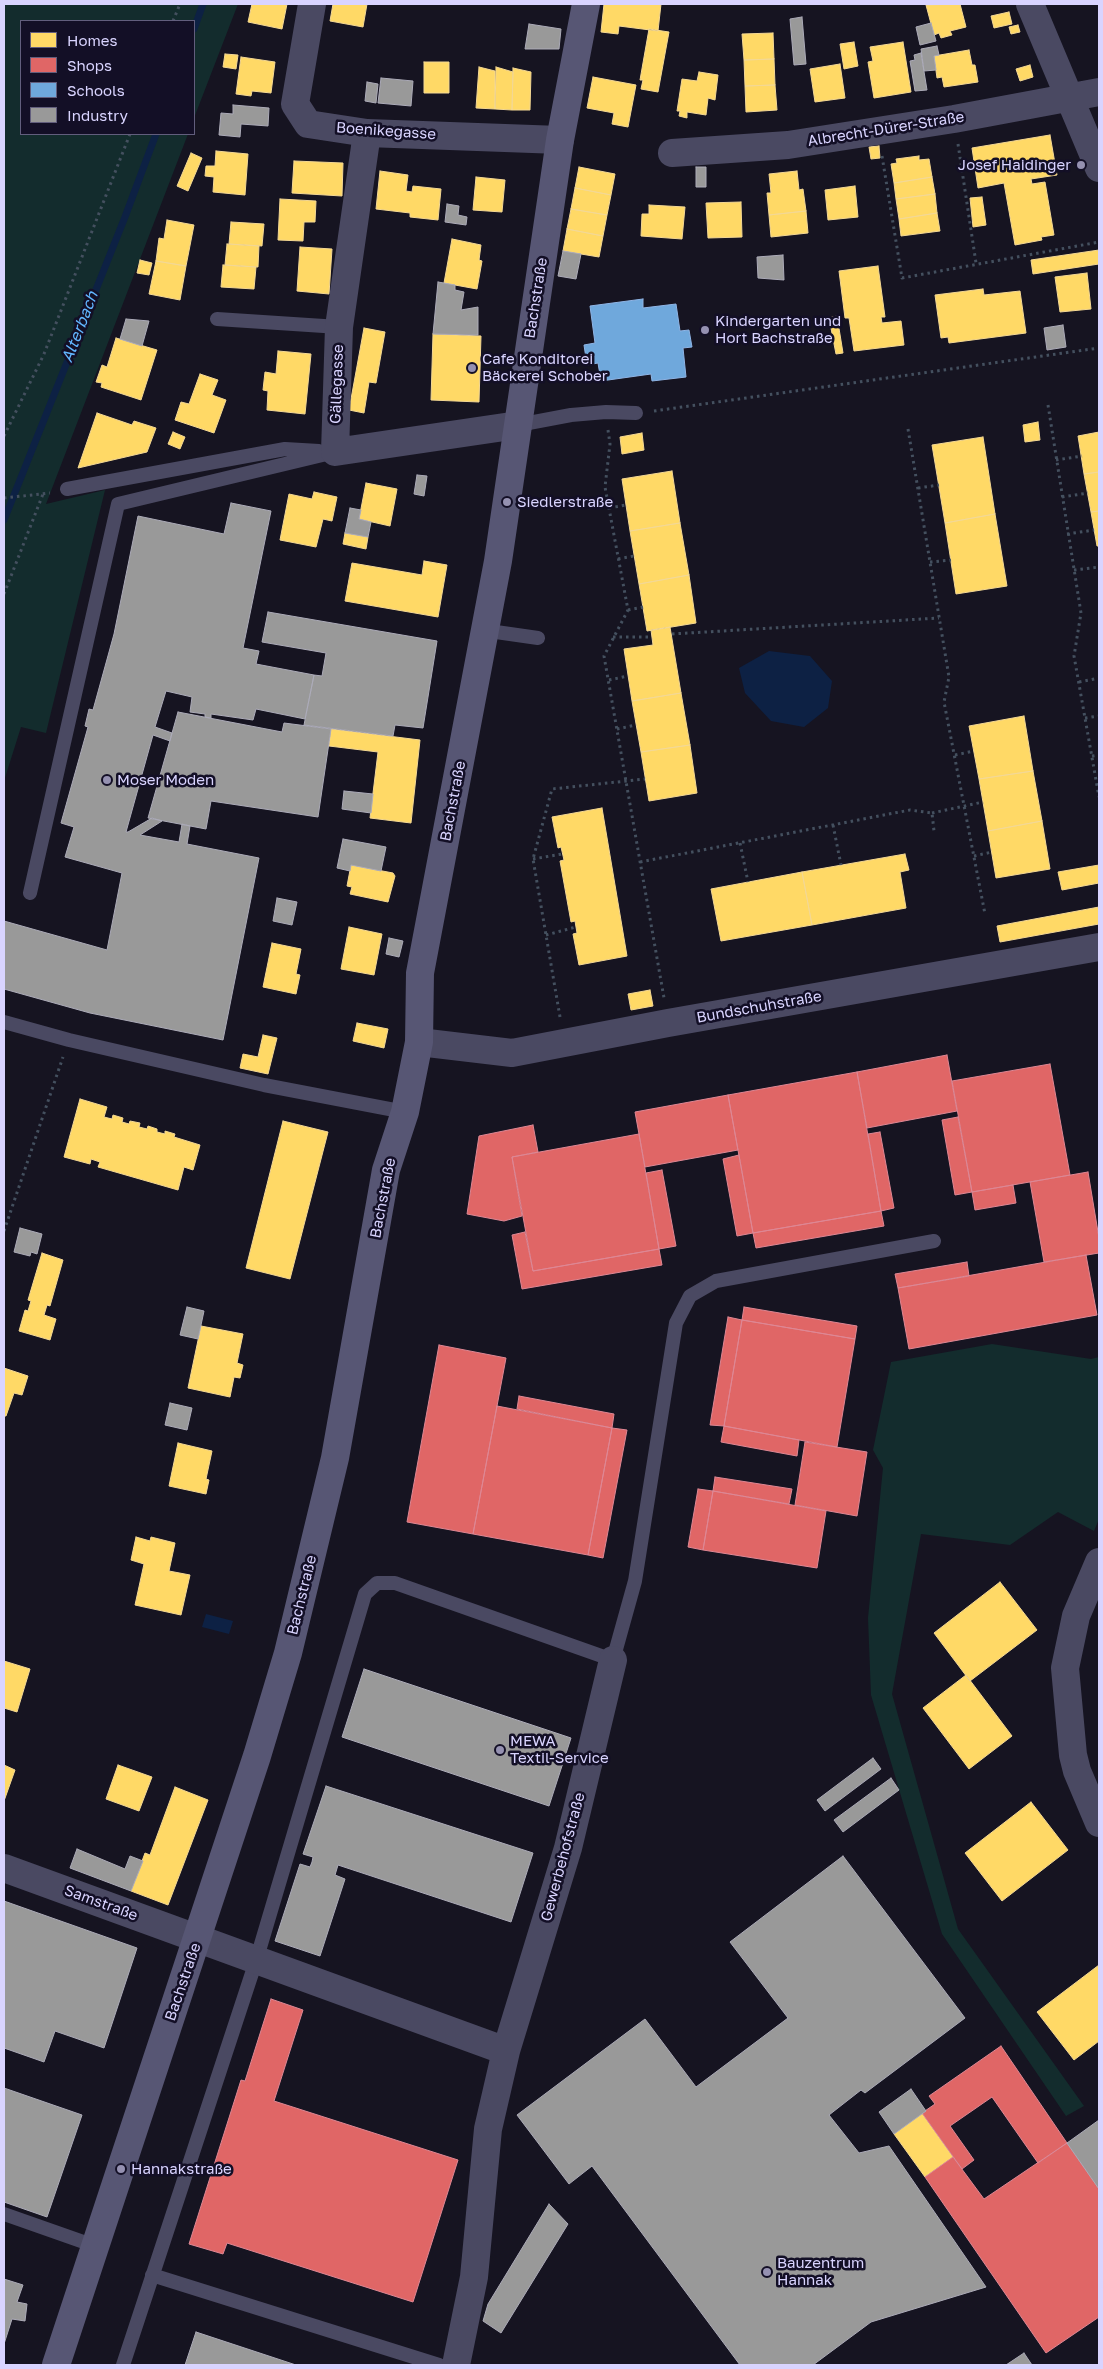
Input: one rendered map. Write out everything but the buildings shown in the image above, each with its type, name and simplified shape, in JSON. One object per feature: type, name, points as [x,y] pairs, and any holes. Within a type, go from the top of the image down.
[{"type":"street","name":"Boenikegasse","points":[[312,4],[295,104],[308,124],[368,133],[560,140]]},
{"type":"street","name":"Bachstraße","points":[[56,2365],[198,1938],[288,1653],[335,1458],[386,1170],[405,1112],[419,1042],[420,973],[484,635],[518,425],[560,140],[586,4]]},
{"type":"street","points":[[1030,4],[1099,168]]},
{"type":"street","name":"Albrecht-Dürer-Straße","points":[[672,153],[788,145],[1069,99],[1099,92]]},
{"type":"street","name":"Gällegasse","points":[[335,452],[339,327],[368,133]]},
{"type":"street","points":[[335,452],[518,425]]},
{"type":"street","name":"Bundschuhstraße","points":[[419,1042],[512,1053],[668,1023],[1099,947]]},
{"type":"street","points":[[1099,1562],[1076,1616],[1065,1668],[1073,1755],[1077,1771],[1099,1823]]},
{"type":"street","name":"Gewerbehofstraße","points":[[456,2365],[474,2277],[488,2130],[506,2051],[568,1848],[613,1660]]},
{"type":"street","name":"Samstraße","points":[[4,1868],[198,1938]]},
{"type":"street","points":[[198,1938],[256,1961],[506,2051]]},
{"type":"lane","points":[[217,320],[339,327]]},
{"type":"lane","points":[[518,425],[571,415],[606,412],[636,413]]},
{"type":"lane","points":[[67,490],[285,449],[335,452]]},
{"type":"lane","points":[[30,894],[118,504],[335,452]]},
{"type":"lane","points":[[484,635],[496,632],[538,638]]},
{"type":"lane","points":[[4,1022],[69,1040],[264,1084],[405,1112]]},
{"type":"lane","points":[[123,2365],[256,1961],[365,1594],[376,1583],[395,1583],[613,1660],[635,1581],[676,1323],[690,1296],[716,1281],[934,1242]]},
{"type":"lane","points":[[4,2214],[95,2246]]},
{"type":"lane","points":[[152,2275],[406,2360],[439,2365]]},
{"type":"path","points":[[173,20],[180,4]]},
{"type":"path","points":[[954,118],[976,263]]},
{"type":"path","points":[[878,130],[902,278],[1099,242]]},
{"type":"path","points":[[4,436],[44,354],[130,135]]},
{"type":"path","points":[[636,413],[1099,348]]},
{"type":"path","points":[[1048,405],[1080,613],[1074,656],[1099,797]]},
{"type":"path","points":[[606,412],[610,444],[606,487],[628,610],[604,656],[668,1023]]},
{"type":"path","points":[[908,429],[949,677],[944,702],[985,914]]},
{"type":"path","points":[[1056,460],[1082,456]]},
{"type":"path","points":[[918,488],[938,485]]},
{"type":"path","points":[[1062,497],[1088,493]]},
{"type":"path","points":[[4,498],[42,494],[4,594]]},
{"type":"path","points":[[609,508],[626,505]]},
{"type":"path","points":[[1067,534],[1094,530]]},
{"type":"path","points":[[618,559],[634,556]]},
{"type":"path","points":[[930,562],[951,560]]},
{"type":"path","points":[[1074,570],[1099,567]]},
{"type":"path","points":[[628,610],[643,607]]},
{"type":"path","points":[[672,634],[939,618]]},
{"type":"path","points":[[613,636],[652,637]]},
{"type":"path","points":[[609,680],[628,676]]},
{"type":"path","points":[[1079,682],[1099,678]]},
{"type":"path","points":[[1085,718],[1099,716]]},
{"type":"path","points":[[617,729],[636,726]]},
{"type":"path","points":[[954,755],[974,751]]},
{"type":"path","points":[[1092,756],[1099,755]]},
{"type":"path","points":[[564,1043],[533,859],[552,789],[645,779]]},
{"type":"path","points":[[640,862],[910,810],[932,813],[983,802]]},
{"type":"path","points":[[932,813],[934,831]]},
{"type":"path","points":[[833,825],[841,865]]},
{"type":"path","points":[[740,843],[748,882]]},
{"type":"path","points":[[974,856],[992,852]]},
{"type":"path","points":[[533,859],[562,854]]},
{"type":"path","points":[[546,935],[576,927]]},
{"type":"path","points":[[4,1230],[69,1040]]},
{"type":"green space","points":[[4,4],[238,4],[195,115],[195,20],[20,20],[20,135],[188,135],[46,504],[105,490],[46,733],[21,727],[4,781]]},
{"type":"green space","points":[[992,1344],[1091,1359],[1099,1357],[1099,1519],[1094,1531],[1058,1512],[1010,1545],[921,1534],[892,1694],[958,1929],[1084,2106],[1066,2116],[942,1934],[871,1695],[868,1618],[883,1468],[873,1450],[891,1362]]},
{"type":"water","points":[[769,651],[810,656],[832,681],[828,708],[804,727],[771,721],[745,693],[739,668]]},
{"type":"water","points":[[206,1614],[233,1621],[229,1634],[202,1627]]},
{"type":"waterway","name":"Alterbach","points":[[195,26],[203,4]]},
{"type":"waterway","name":"Alterbach","points":[[4,520],[125,217],[156,135]]},
{"type":"place","name":"Josef Haidinger","points":[[1081,165]]},
{"type":"place","name":"Kindergarten und Hort Bachstraße","points":[[705,330]]},
{"type":"place","name":"Cafe Konditorei Bäckerei Schober","points":[[472,368]]},
{"type":"place","name":"Siedlerstraße","points":[[507,502]]},
{"type":"place","name":"Moser Moden","points":[[107,780]]},
{"type":"place","name":"MEWA Textil-Service","points":[[500,1750]]},
{"type":"place","name":"Hannakstraße","points":[[121,2169]]},
{"type":"place","name":"Bauzentrum Hannak","points":[[767,2272]]}]
